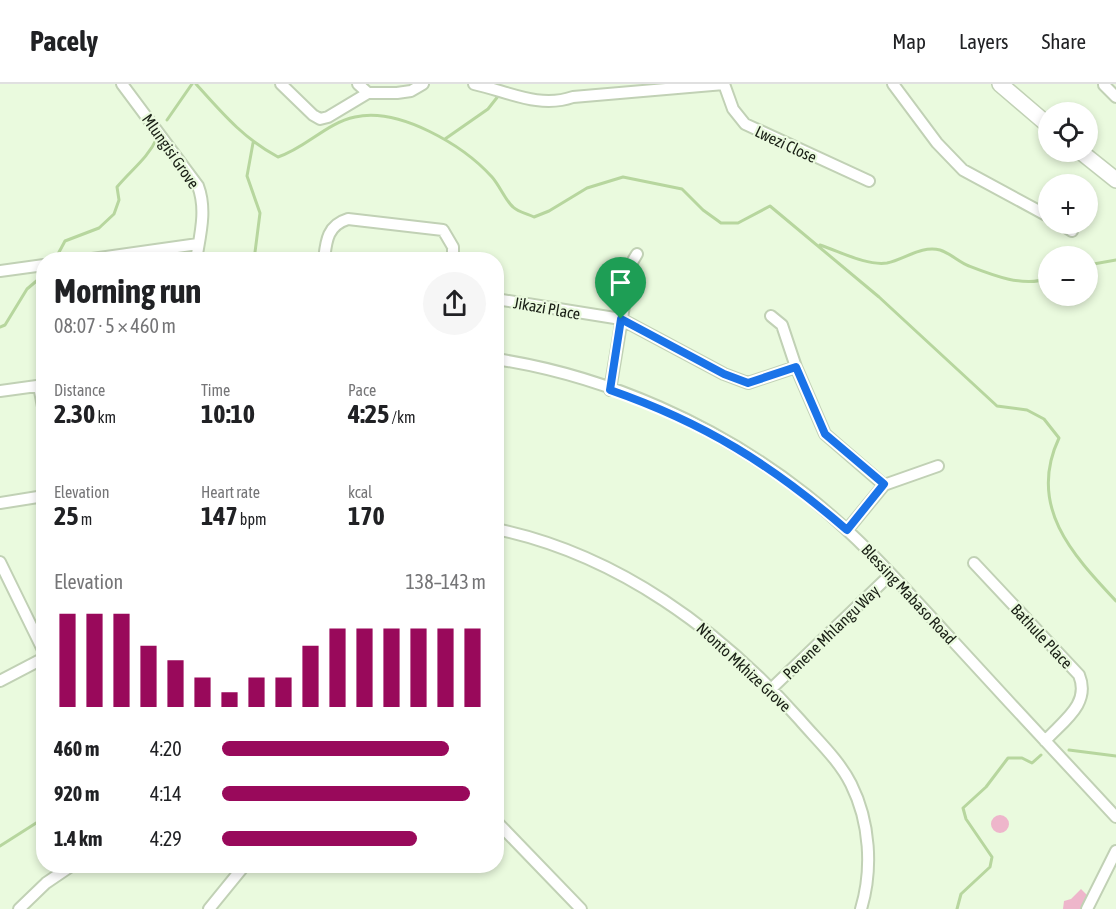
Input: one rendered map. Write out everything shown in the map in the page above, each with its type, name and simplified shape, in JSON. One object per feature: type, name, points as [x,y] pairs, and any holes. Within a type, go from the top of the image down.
[{"type":"street","name":"Mlungisi Grove","points":[[123,84],[198,186],[203,212],[197,252]]},
{"type":"street","points":[[281,84],[320,119],[328,117],[368,93],[397,93],[423,84]]},
{"type":"street","points":[[358,84],[368,93]]},
{"type":"street","points":[[474,84],[503,90],[531,101],[553,102],[573,97],[656,86],[724,84]]},
{"type":"street","name":"Lwezi Close","points":[[724,84],[733,109],[745,124],[869,181]]},
{"type":"street","points":[[893,84],[936,143],[963,170],[1038,211]]},
{"type":"street","points":[[1000,84],[1038,116]]},
{"type":"street","points":[[1104,85],[1116,97]]},
{"type":"street","points":[[1094,162],[1116,180]]},
{"type":"street","points":[[325,252],[326,239],[338,222],[361,219],[443,230],[453,247],[453,252]]},
{"type":"street","points":[[142,252],[198,244]]},
{"type":"street","points":[[610,390],[631,264],[638,254]]},
{"type":"street","points":[[0,271],[36,266]]},
{"type":"street","name":"Jikazi Place","points":[[504,300],[621,319],[724,374],[748,383],[796,367]]},
{"type":"street","points":[[771,316],[782,325],[796,367],[825,434],[884,484]]},
{"type":"street","name":"Blessing Mabaso Road","points":[[504,360],[527,364],[664,409],[735,446],[783,477],[847,530],[891,574],[1116,817]]},
{"type":"street","points":[[0,391],[36,386]]},
{"type":"street","points":[[847,530],[884,484],[938,466]]},
{"type":"street","points":[[0,502],[36,497]]},
{"type":"street","name":"Ntonto Mkhize Grove","points":[[504,531],[550,544],[598,563],[677,607],[712,634],[771,689],[839,764],[852,785],[867,840],[869,867],[861,909]]},
{"type":"street","points":[[0,562],[36,636]]},
{"type":"street","name":"Bathule Place","points":[[974,563],[1079,675],[1083,685],[1083,697],[1078,706],[1045,741]]},
{"type":"street","name":"Penene Mhlangu Way","points":[[771,689],[891,574]]},
{"type":"street","points":[[0,681],[36,662]]},
{"type":"street","points":[[504,829],[581,909]]},
{"type":"street","points":[[1087,909],[1116,851]]},
{"type":"street","points":[[19,909],[61,873]]},
{"type":"street","points":[[209,909],[238,873]]},
{"type":"shaded area","points":[[996,815],[1004,815],[1009,820],[1007,831],[996,833],[991,828],[991,820]]},
{"type":"shaded area","points":[[1081,889],[1088,896],[1084,909],[1063,909],[1064,901],[1071,899]]},
{"type":"waterway","points":[[167,120],[192,84]]},
{"type":"waterway","points":[[196,84],[244,134],[278,157],[298,148],[335,125],[355,117],[372,115],[410,123],[448,141],[465,153],[492,177],[513,207],[534,217],[549,211],[587,188],[623,177],[682,189],[703,210],[721,223],[738,223],[770,206],[879,297],[997,406],[1027,410],[1044,419],[1059,438],[1050,463],[1048,486],[1051,507],[1070,547],[1116,601]]},
{"type":"waterway","points":[[445,139],[488,109],[499,95]]},
{"type":"waterway","points":[[59,252],[65,241],[99,228],[114,214],[119,200],[117,187],[144,158],[157,138]]},
{"type":"waterway","points":[[253,143],[247,176],[260,213],[255,252]]},
{"type":"waterway","points":[[820,245],[862,260],[879,263],[887,263],[926,250],[940,250],[969,266],[988,273],[1019,281],[1038,281]]},
{"type":"waterway","points":[[1098,263],[1116,260]]},
{"type":"waterway","points":[[0,327],[5,325],[27,289],[36,281]]},
{"type":"waterway","points":[[1069,750],[1116,756]]},
{"type":"waterway","points":[[957,909],[961,894],[990,867],[992,857],[966,819],[963,808],[986,787],[1008,758],[1022,758],[1032,763],[1041,755]]},
{"type":"waterway","points":[[0,846],[36,823]]},
{"type":"route","points":[[621,319],[724,374],[748,383],[796,367],[825,434],[884,484],[847,530],[776,472],[735,446],[664,409],[610,390],[621,319]]}]
